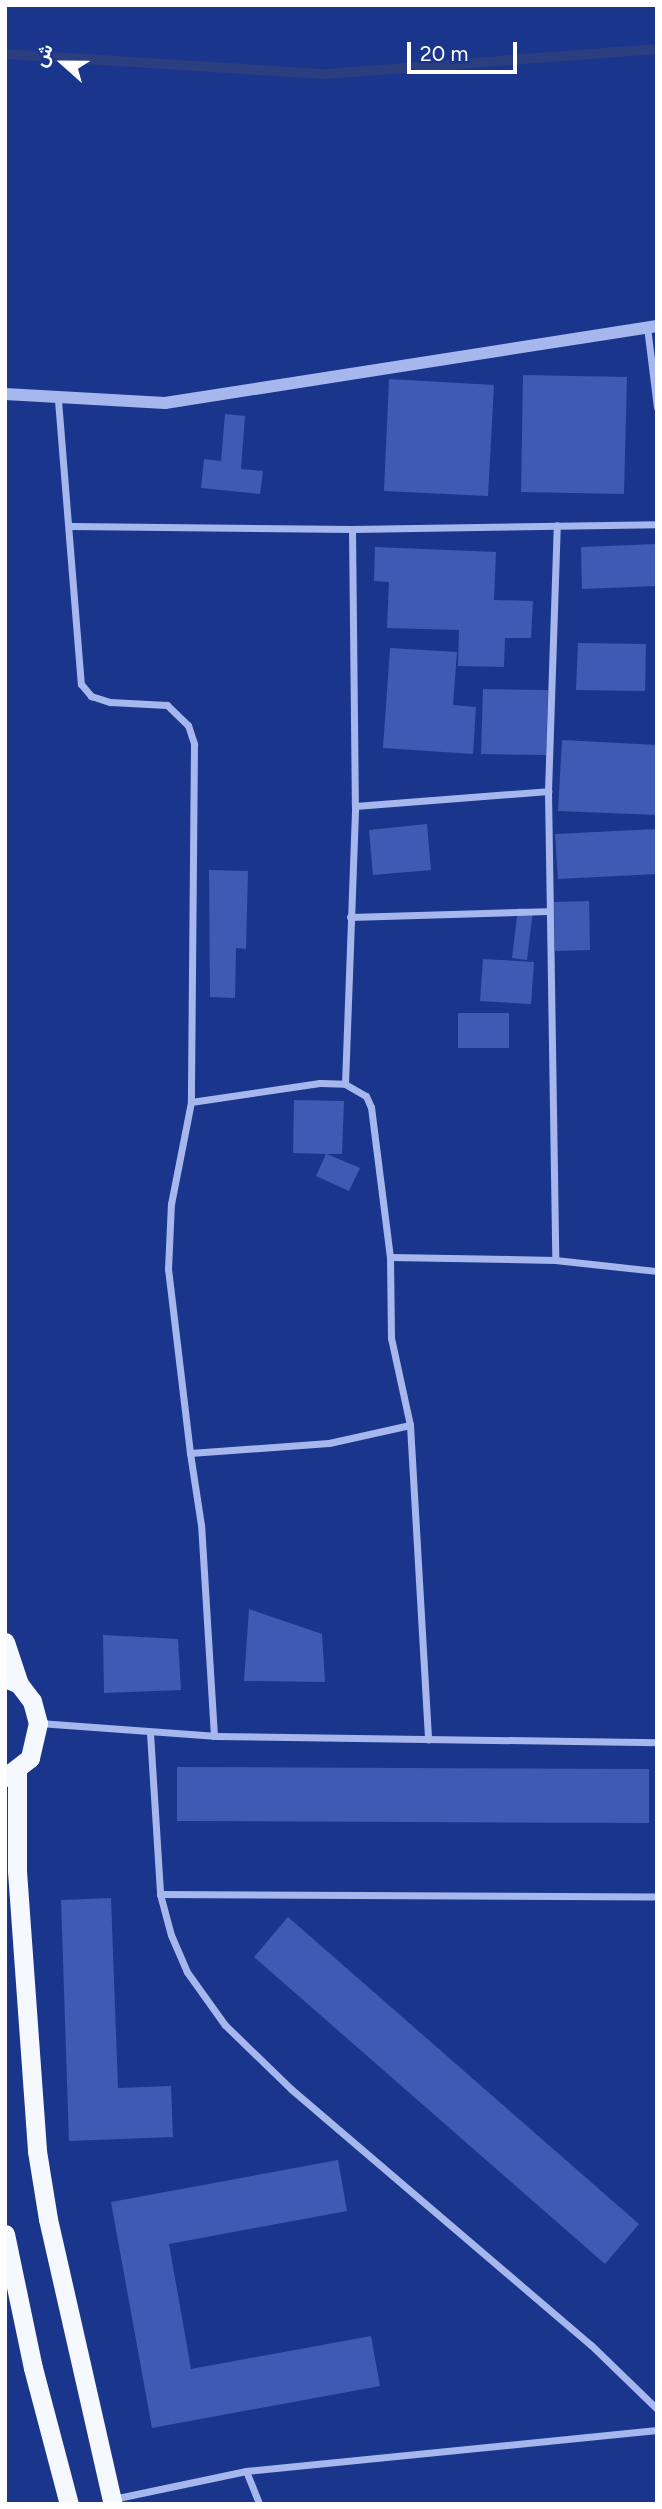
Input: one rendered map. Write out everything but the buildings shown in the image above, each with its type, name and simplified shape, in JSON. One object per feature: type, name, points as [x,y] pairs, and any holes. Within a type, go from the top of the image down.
[{"type":"highway","points":[[5,1642],[12,1681],[32,1701],[38,1723],[30,1758],[11,1774],[37,2151],[48,2219],[112,2502]]},
{"type":"highway","points":[[5,2234],[33,2368],[69,2504]]},
{"type":"street","points":[[5,394],[58,400],[165,403],[652,326],[657,407]]},
{"type":"street","points":[[58,400],[81,684],[91,696],[110,702],[167,705],[188,725],[194,744],[191,1102],[171,1203],[168,1269],[201,1525],[214,1736]]},
{"type":"street","points":[[70,526],[352,529],[657,524]]},
{"type":"street","points":[[555,1260],[548,791],[557,525]]},
{"type":"street","points":[[345,1084],[355,806],[352,529]]},
{"type":"street","points":[[355,806],[548,791]]},
{"type":"street","points":[[350,917],[548,911]]},
{"type":"street","points":[[191,1102],[251,1091],[345,1084],[366,1096],[371,1107],[390,1257],[391,1338],[410,1425],[428,1739]]},
{"type":"street","points":[[390,1257],[555,1260],[657,1271]]},
{"type":"street","points":[[190,1453],[235,1447],[329,1443],[410,1425]]},
{"type":"street","points":[[38,1723],[214,1736],[657,1742]]},
{"type":"street","points":[[150,1733],[160,1894],[170,1935],[187,1972],[225,2025],[291,2090],[591,2345],[657,2409]]},
{"type":"street","points":[[160,1894],[657,1897]]},
{"type":"street","points":[[112,2502],[246,2471],[657,2430]]},
{"type":"street","points":[[246,2471],[260,2504]]},
{"type":"waterway","points":[[5,54],[326,74],[657,49]]}]
